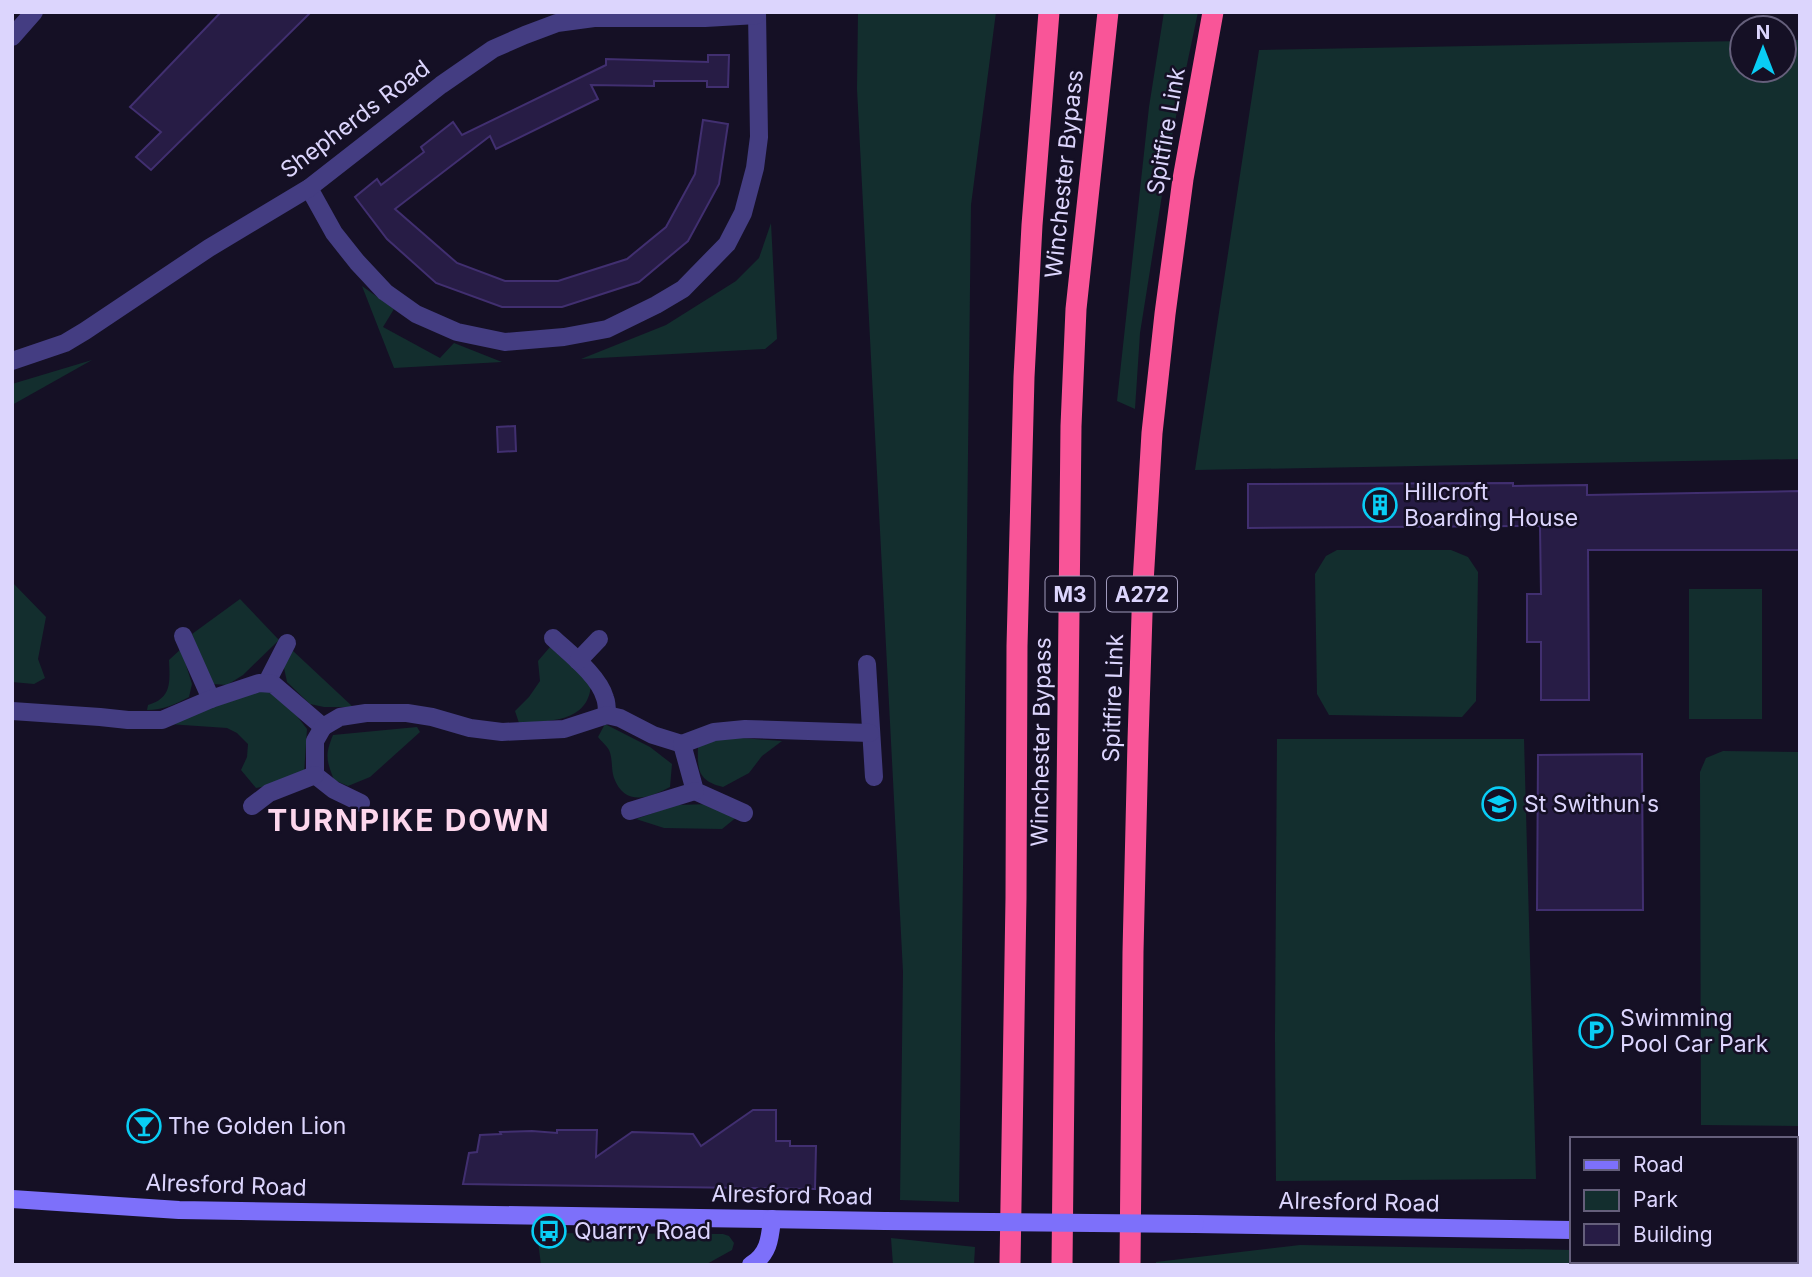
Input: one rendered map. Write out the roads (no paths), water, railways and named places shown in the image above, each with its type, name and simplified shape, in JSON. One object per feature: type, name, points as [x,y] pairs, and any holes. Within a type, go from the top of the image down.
[{"type":"highway","name":"Winchester Bypass","points":[[1010,1265],[1017,633],[1024,377],[1032,225],[1049,12]]},
{"type":"highway","name":"Winchester Bypass","points":[[1062,1265],[1071,426],[1076,309],[1108,12]]},
{"type":"highway","name":"Spitfire Link","points":[[1130,1265],[1135,860],[1143,583],[1152,433],[1183,179],[1213,12]]},
{"type":"main road","name":"Alresford Road","points":[[12,1199],[179,1210],[1570,1230]]},
{"type":"main road","points":[[751,1265],[758,1261],[769,1247],[772,1219]]},
{"type":"street","points":[[12,37],[34,12]]},
{"type":"street","points":[[309,188],[334,233],[357,262],[385,292],[416,314],[457,332],[505,342],[564,337],[607,329],[656,306],[683,289],[727,244],[743,213],[755,168],[759,137],[757,14]]},
{"type":"street","name":"Shepherds Road","points":[[12,361],[65,343],[209,248],[309,188],[441,85],[493,49],[556,23],[594,18],[705,18],[757,14]]},
{"type":"street","points":[[183,636],[211,699]]},
{"type":"street","points":[[553,638],[599,684],[605,696],[607,715]]},
{"type":"street","points":[[578,661],[599,639]]},
{"type":"street","points":[[267,682],[287,643]]},
{"type":"street","points":[[867,664],[874,777]]},
{"type":"street","points":[[12,710],[162,720],[211,699],[267,682],[274,684],[323,727]]},
{"type":"street","points":[[315,775],[315,741],[323,727],[341,717],[366,713],[407,713],[470,728],[502,732],[564,729],[607,715],[620,718],[653,736],[682,744],[714,732],[745,729],[870,733]]},
{"type":"street","points":[[682,744],[695,791]]},
{"type":"street","points":[[315,775],[334,790],[361,803]]},
{"type":"street","points":[[252,806],[269,793],[315,775]]},
{"type":"street","points":[[630,811],[695,791],[744,813]]},
{"type":"place","name":"Hillcroft Boarding House","points":[[1380,505]]},
{"type":"place","name":"St Swithun's","points":[[1499,804]]},
{"type":"place","name":"Swimming Pool Car Park","points":[[1596,1031]]},
{"type":"place","name":"The Golden Lion","points":[[144,1126]]},
{"type":"place","name":"Quarry Road","points":[[549,1231]]},
{"type":"district","name":"TURNPIKE DOWN","points":[[409,820]]}]
